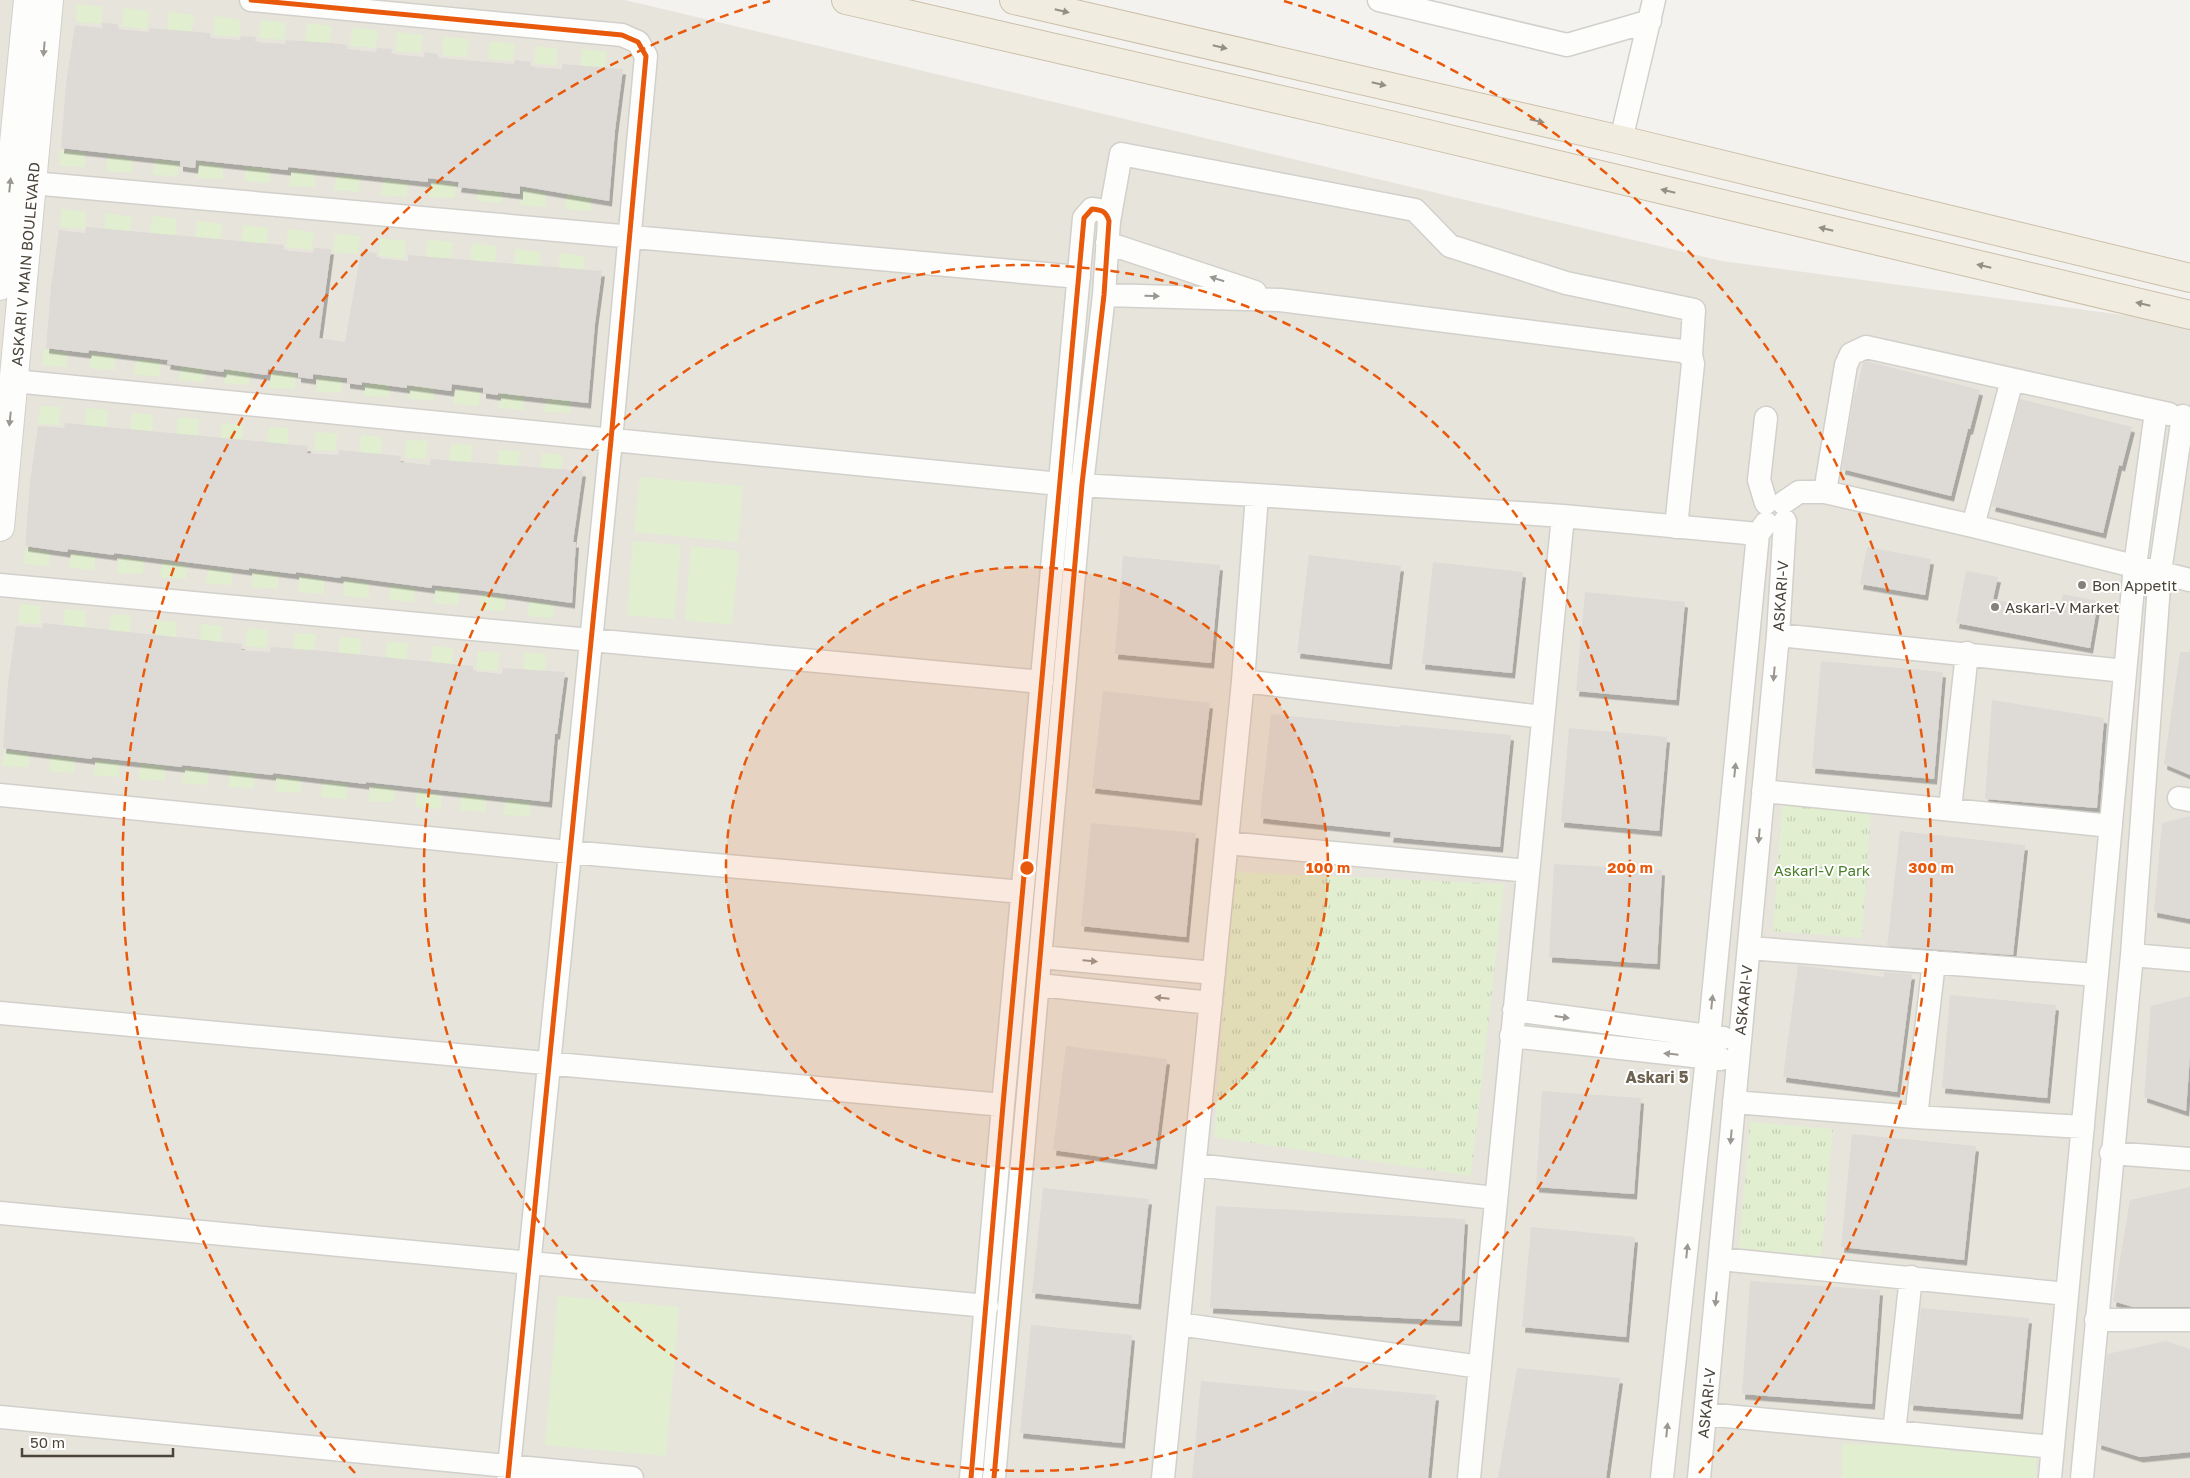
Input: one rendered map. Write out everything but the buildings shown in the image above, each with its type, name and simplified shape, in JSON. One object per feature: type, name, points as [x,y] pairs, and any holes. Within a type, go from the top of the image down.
[{"type":"highway","points":[[846,0],[1409,130],[2190,315]]},
{"type":"highway","points":[[1014,0],[1621,140],[2190,278]]},
{"type":"street","name":"ASKARI V MAIN BOULEVARD","points":[[0,286],[28,0]]},
{"type":"street","name":"ASKARI V MAIN BOULEVARD","points":[[0,527],[7,380],[32,183],[49,0]]},
{"type":"street","points":[[251,0],[622,35],[638,42],[646,56],[611,440],[509,1472]]},
{"type":"street","points":[[1379,0],[1568,45],[1652,11]]},
{"type":"street","points":[[1621,140],[1652,11]]},
{"type":"street","points":[[971,1478],[1042,682],[1071,484],[1104,294],[1109,221],[1121,154],[1415,210],[1450,246],[1566,283],[1694,310],[1690,355],[1693,364],[1676,527]]},
{"type":"street","points":[[32,183],[1079,277]]},
{"type":"street","points":[[994,1478],[1040,971],[1071,484],[1079,277],[1084,218],[1092,209],[1103,210],[1109,221]]},
{"type":"street","points":[[1107,243],[1280,300]]},
{"type":"street","points":[[1104,294],[1280,300],[1682,351],[1690,355]]},
{"type":"street","points":[[1825,492],[1846,365],[1851,354],[1866,347],[2156,412],[2186,417],[2160,572],[2132,954],[2111,1153],[2082,1478]]},
{"type":"street","points":[[7,380],[1071,484],[1257,494],[1563,516],[1676,527],[1772,517],[1798,492],[1825,492],[1973,526],[2190,580]]},
{"type":"street","points":[[1973,526],[2012,380]]},
{"type":"street","points":[[2050,1478],[2135,566],[2156,412]]},
{"type":"street","points":[[1766,418],[1759,480],[1772,517]]},
{"type":"street","points":[[1163,1478],[1243,681],[1257,494]]},
{"type":"street","points":[[1469,1478],[1563,516]]},
{"type":"street","name":"ASKARI-V","points":[[1699,1478],[1778,635],[1772,517]]},
{"type":"street","name":"ASKARI-V","points":[[1662,1478],[1708,1048],[1772,517]]},
{"type":"street","points":[[0,585],[1042,682]]},
{"type":"street","points":[[1778,635],[1967,653],[2126,671]]},
{"type":"street","points":[[1950,809],[1967,653]]},
{"type":"street","points":[[1243,681],[1543,717]]},
{"type":"street","points":[[1763,791],[2111,826]]},
{"type":"street","points":[[0,795],[570,852],[1022,892]]},
{"type":"street","points":[[1227,844],[1528,870]]},
{"type":"street","points":[[1749,948],[2097,975]]},
{"type":"street","points":[[2132,954],[2190,960]]},
{"type":"street","points":[[1916,1117],[1934,962]]},
{"type":"street","points":[[1015,970],[1214,973]]},
{"type":"street","points":[[1040,971],[1211,1003]]},
{"type":"street","points":[[1514,1010],[1708,1048]]},
{"type":"street","points":[[0,1013],[1003,1105]]},
{"type":"street","points":[[1511,1036],[1738,1050]]},
{"type":"street","points":[[1734,1102],[1916,1117],[2083,1127]]},
{"type":"street","points":[[2111,1153],[2190,1159]]},
{"type":"street","points":[[1195,1165],[1496,1198]]},
{"type":"street","points":[[0,1213],[987,1306]]},
{"type":"street","points":[[1720,1259],[2067,1294]]},
{"type":"street","points":[[1894,1432],[1911,1277]]},
{"type":"street","points":[[2096,1320],[2190,1320]]},
{"type":"street","points":[[1179,1324],[1480,1368]]},
{"type":"street","points":[[1705,1414],[2053,1447]]},
{"type":"street","points":[[0,1416],[509,1472],[632,1478]]},
{"type":"shaded area","points":[[0,0],[625,0],[1722,261],[2190,324],[2190,1478],[0,1478]]},
{"type":"green space","points":[[77,4],[103,7],[101,24],[76,22]]},
{"type":"green space","points":[[124,8],[149,11],[147,29],[122,26]]},
{"type":"green space","points":[[169,12],[194,15],[192,33],[167,30]]},
{"type":"green space","points":[[215,16],[241,20],[239,37],[214,35]]},
{"type":"green space","points":[[261,20],[286,23],[284,40],[259,38]]},
{"type":"green space","points":[[307,23],[332,26],[330,44],[305,42]]},
{"type":"green space","points":[[352,28],[378,30],[376,48],[350,46]]},
{"type":"green space","points":[[397,32],[423,35],[421,53],[396,51]]},
{"type":"green space","points":[[443,37],[469,39],[467,57],[442,55]]},
{"type":"green space","points":[[490,41],[515,44],[513,61],[488,59]]},
{"type":"green space","points":[[536,46],[558,49],[556,66],[534,63]]},
{"type":"green space","points":[[582,49],[607,52],[605,70],[580,67]]},
{"type":"green space","points":[[61,150],[85,153],[85,167],[59,166]]},
{"type":"green space","points":[[108,156],[132,159],[132,173],[106,171]]},
{"type":"green space","points":[[155,159],[179,163],[178,176],[152,175]]},
{"type":"green space","points":[[199,162],[223,166],[223,179],[197,178]]},
{"type":"green space","points":[[246,166],[270,169],[270,183],[244,181]]},
{"type":"green space","points":[[291,170],[315,174],[315,187],[289,186]]},
{"type":"green space","points":[[336,175],[360,178],[359,192],[334,190]]},
{"type":"green space","points":[[384,179],[408,183],[407,197],[381,195]]},
{"type":"green space","points":[[432,181],[456,184],[455,198],[429,197]]},
{"type":"green space","points":[[479,186],[503,189],[502,203],[476,201]]},
{"type":"green space","points":[[522,189],[546,193],[546,207],[520,205]]},
{"type":"green space","points":[[567,194],[591,197],[591,211],[565,209]]},
{"type":"green space","points":[[61,209],[86,212],[85,229],[60,227]]},
{"type":"green space","points":[[106,213],[132,217],[130,234],[104,232]]},
{"type":"green space","points":[[152,216],[177,219],[176,236],[150,234]]},
{"type":"green space","points":[[197,221],[222,224],[220,242],[195,239]]},
{"type":"green space","points":[[243,225],[268,228],[267,246],[241,243]]},
{"type":"green space","points":[[288,229],[314,232],[312,250],[286,247]]},
{"type":"green space","points":[[335,234],[360,236],[358,254],[333,252]]},
{"type":"green space","points":[[380,238],[406,241],[404,259],[379,256]]},
{"type":"green space","points":[[428,239],[453,242],[451,260],[426,257]]},
{"type":"green space","points":[[472,243],[497,246],[495,264],[470,262]]},
{"type":"green space","points":[[515,249],[541,252],[539,269],[514,267]]},
{"type":"green space","points":[[560,253],[585,256],[583,273],[558,271]]},
{"type":"green space","points":[[44,349],[68,353],[67,367],[42,365]]},
{"type":"green space","points":[[91,353],[115,356],[115,370],[89,368]]},
{"type":"green space","points":[[136,359],[161,362],[160,376],[134,375]]},
{"type":"green space","points":[[181,364],[205,367],[204,382],[178,380]]},
{"type":"green space","points":[[226,368],[250,371],[249,385],[224,383]]},
{"type":"green space","points":[[272,372],[296,375],[295,389],[269,388]]},
{"type":"green space","points":[[318,376],[342,379],[342,393],[316,392]]},
{"type":"green space","points":[[365,380],[390,383],[389,397],[363,396]]},
{"type":"green space","points":[[410,383],[434,386],[434,400],[408,399]]},
{"type":"green space","points":[[456,389],[480,392],[479,406],[453,404]]},
{"type":"green space","points":[[500,393],[524,396],[524,410],[498,408]]},
{"type":"green space","points":[[547,396],[571,400],[570,413],[544,412]]},
{"type":"green space","points":[[40,406],[61,407],[59,425],[38,424]]},
{"type":"green space","points":[[87,408],[108,410],[107,428],[85,426]]},
{"type":"green space","points":[[132,413],[153,415],[152,433],[130,431]]},
{"type":"green space","points":[[178,417],[199,419],[198,437],[176,435]]},
{"type":"green space","points":[[222,423],[243,425],[242,443],[220,441]]},
{"type":"green space","points":[[269,427],[289,428],[288,446],[267,445]]},
{"type":"green space","points":[[316,432],[337,433],[336,451],[314,450]]},
{"type":"green space","points":[[361,435],[382,437],[381,455],[359,453]]},
{"type":"green space","points":[[407,440],[428,441],[426,459],[405,458]]},
{"type":"green space","points":[[451,444],[472,445],[471,463],[449,462]]},
{"type":"green space","points":[[499,450],[520,451],[518,469],[497,468]]},
{"type":"green space","points":[[542,453],[563,455],[561,473],[540,471]]},
{"type":"green space","points":[[640,477],[743,486],[738,542],[634,532]]},
{"type":"green space","points":[[633,541],[681,545],[674,619],[627,615]]},
{"type":"green space","points":[[691,546],[739,551],[732,625],[685,620]]},
{"type":"green space","points":[[26,548],[50,552],[49,566],[23,564]]},
{"type":"green space","points":[[71,553],[95,556],[95,570],[69,568]]},
{"type":"green space","points":[[119,557],[144,560],[143,574],[117,573]]},
{"type":"green space","points":[[163,561],[187,565],[186,579],[160,577]]},
{"type":"green space","points":[[208,568],[232,572],[232,585],[206,584]]},
{"type":"green space","points":[[254,572],[278,575],[278,589],[251,587]]},
{"type":"green space","points":[[300,576],[324,580],[324,594],[298,592]]},
{"type":"green space","points":[[345,580],[369,583],[369,598],[343,596]]},
{"type":"green space","points":[[391,585],[415,588],[414,602],[389,600]]},
{"type":"green space","points":[[436,588],[460,591],[459,605],[433,603]]},
{"type":"green space","points":[[481,594],[505,597],[505,611],[479,610]]},
{"type":"green space","points":[[530,601],[554,604],[553,618],[527,616]]},
{"type":"green space","points":[[20,604],[41,606],[40,624],[18,623]]},
{"type":"green space","points":[[65,609],[86,611],[85,629],[63,628]]},
{"type":"green space","points":[[111,614],[131,615],[130,633],[109,632]]},
{"type":"green space","points":[[156,620],[177,622],[176,640],[154,639]]},
{"type":"green space","points":[[201,624],[222,626],[221,644],[200,643]]},
{"type":"green space","points":[[247,628],[268,630],[267,648],[246,646]]},
{"type":"green space","points":[[295,633],[316,634],[314,652],[293,651]]},
{"type":"green space","points":[[340,637],[361,639],[360,657],[338,655]]},
{"type":"green space","points":[[387,642],[408,643],[406,662],[385,660]]},
{"type":"green space","points":[[432,646],[453,648],[452,666],[430,664]]},
{"type":"green space","points":[[478,651],[499,653],[498,671],[476,669]]},
{"type":"green space","points":[[525,652],[546,654],[545,672],[523,671]]},
{"type":"green space","points":[[5,750],[29,754],[29,767],[2,766]]},
{"type":"green space","points":[[51,756],[75,759],[75,773],[49,771]]},
{"type":"green space","points":[[96,760],[120,763],[119,777],[93,775]]},
{"type":"green space","points":[[141,763],[165,767],[165,781],[138,779]]},
{"type":"green space","points":[[184,768],[209,771],[208,785],[182,783]]},
{"type":"green space","points":[[230,771],[255,774],[254,788],[228,787]]},
{"type":"green space","points":[[277,776],[301,779],[301,793],[275,791]]},
{"type":"green space","points":[[323,781],[348,784],[347,799],[321,797]]},
{"type":"green space","points":[[371,785],[395,788],[394,802],[368,801]]},
{"type":"green space","points":[[417,791],[441,795],[441,809],[415,807]]},
{"type":"green space","points":[[462,795],[486,798],[486,812],[460,810]]},
{"type":"green space","points":[[506,799],[530,802],[530,816],[504,815]]},
{"type":"green space","name":"Askari-V Park","points":[[1782,803],[1871,809],[1862,938],[1773,931]]},
{"type":"green space","points":[[1234,872],[1504,884],[1471,1176],[1214,1137]]},
{"type":"green space","points":[[1750,1122],[1833,1129],[1821,1256],[1739,1248]]},
{"type":"green space","points":[[558,1296],[679,1307],[666,1456],[545,1445]]},
{"type":"green space","points":[[1842,1444],[1950,1446],[1951,1452],[2036,1452],[2036,1478],[1842,1478]]},
{"type":"cycle path","points":[[251,0],[622,35],[638,42],[646,56],[611,440],[508,1478]]},
{"type":"cycle path","points":[[971,1478],[1084,218],[1092,209],[1103,212],[1109,221],[1104,295],[1082,484],[994,1478]]},
{"type":"place","name":"Bon Appetit","points":[[2082,585]]},
{"type":"place","name":"Askari-V Market","points":[[1995,607]]},
{"type":"district","name":"Askari 5","points":[[1657,1077]]}]
